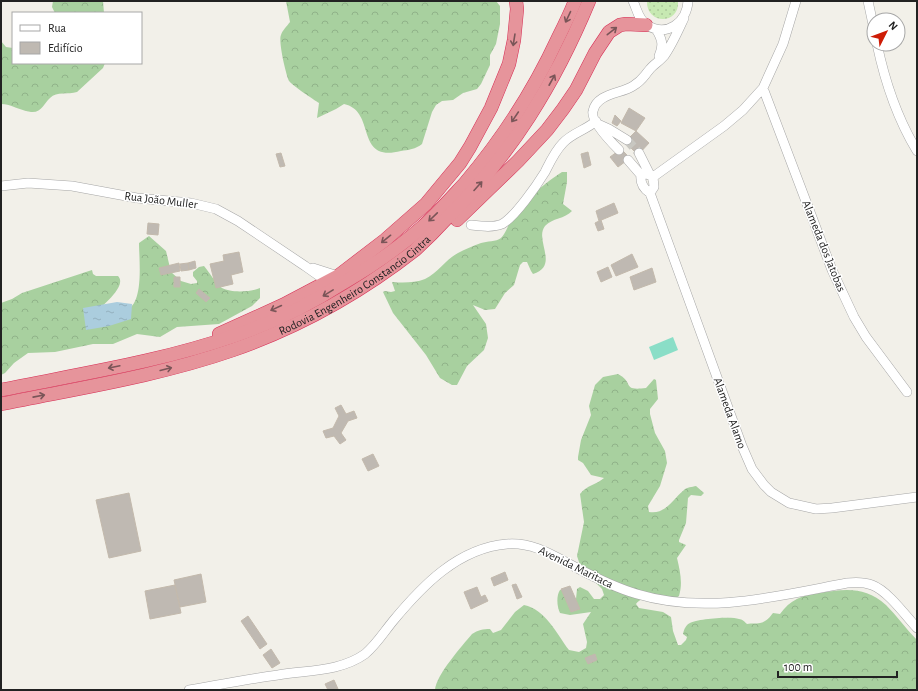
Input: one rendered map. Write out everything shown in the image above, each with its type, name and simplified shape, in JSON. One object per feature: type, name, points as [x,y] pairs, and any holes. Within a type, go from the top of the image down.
[{"type":"highway","points":[[170,355],[181,348],[224,332],[260,316],[338,276],[385,240],[426,204],[460,163],[491,108],[509,64],[514,40],[517,9],[516,1]]},
{"type":"highway","name":"Rodovia Engenheiro Constancio Cintra","points":[[1,390],[170,355],[236,336],[273,322],[303,308],[368,268],[422,228],[445,205],[494,148],[537,81],[575,1]]},
{"type":"highway","name":"Rodovia Engenheiro Constancio Cintra","points":[[1,404],[129,378],[196,362],[252,343],[303,322],[370,282],[416,249],[465,200],[506,152],[541,100],[558,69],[589,1]]},
{"type":"highway","points":[[416,249],[447,228],[466,212],[547,130],[576,90],[595,53],[609,32],[626,24],[651,27]]},
{"type":"street","points":[[619,150],[604,136],[593,116],[593,110],[596,104],[608,95],[631,87],[643,79],[663,57],[684,18],[688,1]]},
{"type":"street","points":[[648,176],[724,126],[763,88],[783,44],[796,1]]},
{"type":"street","points":[[868,1],[870,12]]},
{"type":"street","points":[[635,3],[639,16],[651,27],[662,41],[663,46],[656,63]]},
{"type":"street","points":[[651,27],[666,29],[671,28],[676,26],[684,18]]},
{"type":"street","points":[[879,52],[889,92],[896,111],[917,151]]},
{"type":"street","name":"Alameda dos Jatobas","points":[[763,88],[843,296],[866,337],[907,392]]},
{"type":"street","points":[[597,122],[627,140]]},
{"type":"street","points":[[471,225],[495,226],[502,224],[507,220],[517,211],[562,144],[570,136],[597,122]]},
{"type":"street","points":[[639,153],[648,176]]},
{"type":"street","points":[[628,160],[648,176]]},
{"type":"street","name":"Alameda Alamo","points":[[648,176],[654,187],[650,193],[742,446],[752,469],[764,485],[771,492],[789,503],[816,509],[915,498]]},
{"type":"street","name":"Rua João Muller","points":[[1,186],[28,184],[72,186],[137,198],[206,206],[225,213],[306,266]]},
{"type":"street","points":[[306,266],[338,276]]},
{"type":"street","points":[[306,266],[322,278],[323,284]]},
{"type":"street","name":"Avenida Maritaca","points":[[189,690],[279,674],[328,668],[349,662],[364,654],[376,643],[406,605],[434,578],[448,567],[462,558],[482,549],[506,544],[524,544],[541,549],[608,583],[636,594],[660,600],[685,603],[711,604],[736,602],[859,582],[873,585],[882,591],[917,628]]},
{"type":"green space","points":[[53,1],[103,1],[104,12],[54,12],[52,7]]},
{"type":"green space","points":[[286,1],[496,1],[500,6],[500,24],[496,44],[490,55],[490,65],[477,89],[463,93],[453,100],[442,101],[436,105],[420,146],[409,150],[386,153],[377,150],[371,143],[360,116],[354,109],[344,104],[317,118],[319,103],[289,81],[281,51],[280,38],[283,30],[290,22]]},
{"type":"green space","points":[[647,1],[678,1],[677,9],[669,18],[657,18],[648,9]]},
{"type":"green space","points":[[1,41],[6,47],[12,48],[12,64],[105,64],[103,68],[77,92],[53,96],[38,111],[31,112],[1,104]]},
{"type":"green space","points":[[562,172],[567,172],[567,182],[563,204],[572,211],[566,216],[548,223],[542,232],[546,259],[545,265],[541,270],[533,274],[527,262],[523,262],[520,265],[514,285],[505,293],[495,309],[485,310],[473,305],[486,324],[488,338],[484,350],[467,366],[457,385],[452,385],[440,378],[426,355],[393,313],[383,292],[395,291],[392,282],[400,283],[425,279],[461,252],[481,243],[501,238],[517,211],[529,198],[542,186]]},
{"type":"green space","points":[[149,236],[166,251],[171,272],[181,281],[191,284],[197,283],[193,276],[193,272],[199,267],[204,266],[222,288],[230,291],[241,291],[260,288],[260,298],[252,306],[219,324],[177,327],[160,337],[137,334],[113,344],[93,344],[55,352],[28,353],[1,375],[1,303],[22,293],[92,270],[93,274],[96,276],[118,276],[120,280],[117,291],[93,314],[116,312],[128,309],[133,304],[139,289],[139,243]]},
{"type":"green space","points":[[673,337],[678,350],[654,360],[649,347]]},
{"type":"green space","points":[[618,374],[626,380],[629,386],[638,389],[646,388],[654,379],[656,380],[658,399],[650,409],[650,414],[655,433],[665,451],[667,463],[660,486],[648,506],[649,512],[664,509],[688,488],[696,486],[704,493],[701,496],[691,495],[688,498],[686,523],[679,540],[679,542],[686,545],[677,558],[681,582],[679,596],[671,600],[652,598],[643,599],[636,604],[639,608],[663,612],[671,617],[673,631],[678,645],[681,645],[687,637],[683,634],[685,627],[694,622],[706,619],[735,618],[747,624],[758,623],[769,618],[773,613],[780,614],[792,602],[807,595],[846,590],[862,592],[878,599],[886,605],[917,640],[917,690],[435,690],[436,684],[445,669],[472,634],[490,629],[493,633],[501,630],[515,612],[524,605],[538,611],[550,623],[569,650],[579,652],[586,648],[587,642],[583,624],[591,612],[570,615],[560,613],[557,598],[560,590],[562,590],[573,602],[576,599],[577,589],[580,587],[588,591],[594,599],[600,599],[604,595],[602,589],[581,568],[577,556],[584,522],[580,494],[604,478],[591,475],[583,463],[578,460],[578,457],[581,440],[591,415],[589,406],[595,385],[603,377]]},
{"type":"water","points":[[117,302],[132,304],[131,319],[109,326],[86,330],[83,308]]},
{"type":"building","points":[[629,108],[645,118],[636,131],[621,123]]},
{"type":"building","points":[[615,115],[621,121],[617,126],[612,123]]},
{"type":"building","points":[[636,131],[649,143],[638,155],[625,142]]},
{"type":"building","points":[[621,149],[630,158],[618,167],[610,157]]},
{"type":"building","points":[[588,152],[591,165],[584,168],[581,154]]},
{"type":"building","points":[[281,153],[285,166],[280,167],[276,154]]},
{"type":"building","points":[[614,203],[618,213],[599,221],[596,211]]},
{"type":"building","points":[[601,220],[604,229],[598,231],[595,223]]},
{"type":"building","points":[[148,223],[159,224],[158,235],[147,234]]},
{"type":"building","points":[[239,252],[243,272],[231,275],[233,284],[216,288],[210,264],[224,261],[223,255]]},
{"type":"building","points":[[632,254],[638,267],[616,276],[611,265]]},
{"type":"building","points":[[195,261],[196,268],[189,270],[188,263]]},
{"type":"building","points":[[179,263],[180,271],[161,275],[159,268]]},
{"type":"building","points":[[188,263],[189,270],[181,271],[180,264]]},
{"type":"building","points":[[608,267],[612,277],[601,282],[597,272]]},
{"type":"building","points":[[652,268],[656,282],[634,290],[630,277]]},
{"type":"building","points":[[174,277],[180,277],[180,287],[174,287]]},
{"type":"building","points":[[199,289],[210,298],[206,302],[196,293]]},
{"type":"building","points":[[341,405],[346,414],[354,411],[357,418],[348,421],[341,433],[346,440],[340,444],[334,436],[326,438],[323,431],[333,428],[339,416],[335,408]]},
{"type":"building","points":[[373,454],[379,466],[368,471],[362,459]]},
{"type":"building","points":[[129,493],[141,551],[109,558],[96,500]]},
{"type":"building","points":[[505,572],[508,580],[494,586],[491,578]]},
{"type":"building","points":[[201,574],[206,602],[180,607],[174,580]]},
{"type":"building","points":[[516,584],[522,597],[517,599],[512,585]]},
{"type":"building","points":[[175,585],[181,613],[150,619],[145,591]]},
{"type":"building","points":[[570,586],[580,609],[571,612],[561,589]]},
{"type":"building","points":[[477,587],[481,597],[485,595],[488,601],[471,609],[464,592]]},
{"type":"building","points":[[248,616],[267,644],[260,649],[241,621]]},
{"type":"building","points":[[271,649],[280,663],[272,668],[263,655]]},
{"type":"building","points":[[595,654],[597,660],[588,664],[585,658]]},
{"type":"building","points":[[334,680],[338,689],[328,690],[325,684]]},
{"type":"tunnel","points":[[627,140],[639,153]]}]
